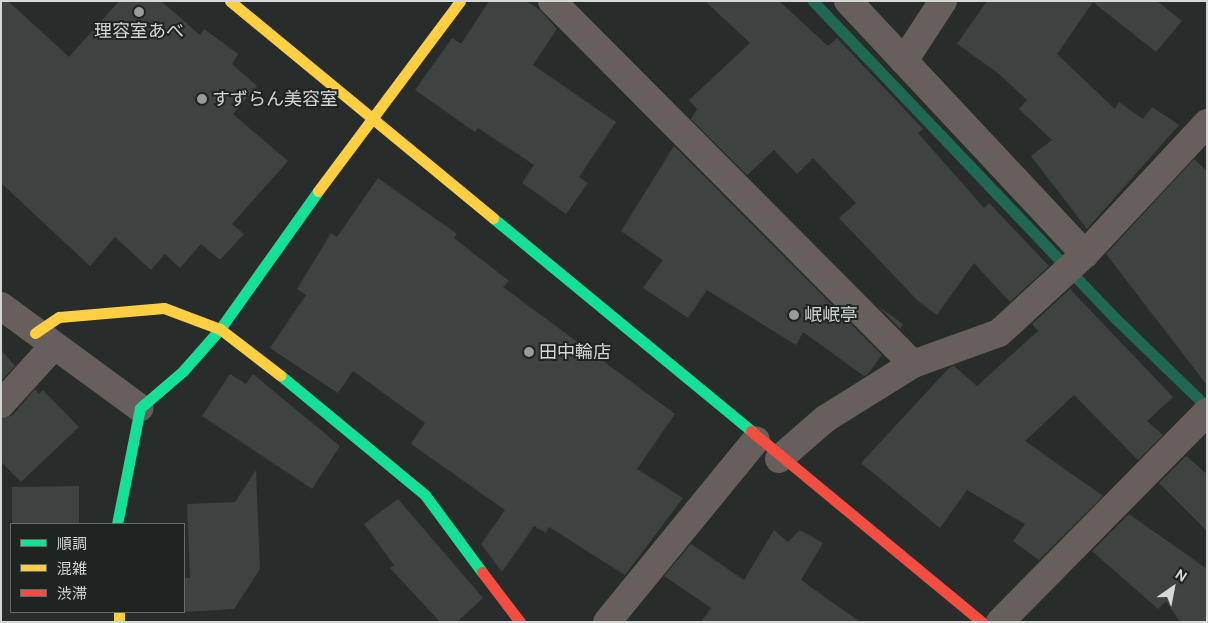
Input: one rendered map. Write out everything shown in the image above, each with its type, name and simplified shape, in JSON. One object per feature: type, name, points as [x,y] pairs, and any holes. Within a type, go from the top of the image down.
[{"type":"street","points":[[230,1],[371,116],[779,459],[982,622]]},
{"type":"street","points":[[116,523],[140,408],[183,371],[220,329],[371,116],[460,1]]},
{"type":"street","points":[[552,1],[913,364]]},
{"type":"street","points":[[848,1],[1085,254]]},
{"type":"street","points":[[904,61],[943,1]]},
{"type":"street","points":[[779,459],[825,419],[913,364],[999,333],[1085,254],[1207,123]]},
{"type":"street","points":[[1,306],[44,340],[140,408]]},
{"type":"street","points":[[1,404],[59,317],[164,308],[220,329],[349,428],[425,495],[520,622]]},
{"type":"street","points":[[1000,622],[1207,412]]},
{"type":"street","points":[[607,622],[756,440]]},
{"type":"building","points":[[1,1],[8,1],[69,57],[119,1],[161,1],[200,35],[204,29],[238,54],[232,64],[257,86],[233,114],[288,161],[232,224],[244,234],[220,260],[201,244],[180,268],[165,254],[151,270],[115,237],[90,266],[1,183]]},
{"type":"building","points":[[489,1],[526,1],[540,10],[557,29],[533,65],[616,122],[579,177],[588,183],[566,214],[522,183],[534,165],[478,128],[475,132],[415,90],[452,38],[461,44]]},
{"type":"building","points":[[705,1],[779,1],[828,46],[837,38],[923,129],[918,133],[984,208],[989,203],[1049,266],[1010,302],[974,263],[937,315],[917,300],[839,218],[856,203],[813,158],[797,174],[774,150],[747,175],[691,119],[697,109],[689,100],[750,43]]},
{"type":"building","points":[[987,1],[1157,1],[1182,21],[1156,52],[1093,2],[1057,54],[1115,109],[1119,102],[1143,119],[1152,107],[1179,125],[1087,229],[1031,156],[1052,140],[1019,109],[1027,100],[998,73],[957,44]]},
{"type":"building","points":[[674,146],[882,355],[868,374],[864,376],[803,332],[796,345],[707,290],[688,318],[643,288],[663,260],[621,231]]},
{"type":"building","points":[[1194,159],[1207,171],[1207,385],[1106,254]]},
{"type":"building","points":[[378,178],[457,234],[454,238],[509,281],[503,287],[675,414],[637,469],[683,498],[625,575],[549,527],[546,533],[534,526],[502,572],[481,544],[505,510],[411,444],[425,423],[353,371],[338,393],[270,348],[306,295],[297,289],[331,233],[337,237]]},
{"type":"building","points":[[1070,289],[1173,397],[1147,421],[1163,435],[1138,460],[1074,395],[1025,441],[1103,496],[1039,560],[1013,541],[1025,524],[967,490],[940,528],[861,463],[949,368],[954,366],[977,386],[1038,331],[1032,324]]},
{"type":"building","points":[[878,306],[903,324],[900,329]]},
{"type":"building","points":[[1,350],[15,366],[1,381]]},
{"type":"building","points":[[230,374],[246,384],[253,374],[340,446],[312,489],[202,416]]},
{"type":"building","points":[[35,389],[39,394],[43,390],[79,427],[21,482],[1,462],[1,419],[13,415]]},
{"type":"building","points":[[1186,456],[1207,474],[1207,531],[1159,483]]},
{"type":"building","points":[[256,470],[260,569],[234,609],[185,612],[185,578],[190,578],[187,504],[235,502]]},
{"type":"building","points":[[79,486],[79,523],[12,523],[12,487]]},
{"type":"building","points":[[398,499],[483,598],[457,622],[440,622],[390,568],[394,565],[364,524]]},
{"type":"building","points":[[1129,514],[1207,569],[1207,622],[1180,622],[1166,601],[1158,609],[1092,551]]},
{"type":"building","points":[[774,530],[788,542],[800,530],[823,543],[801,580],[860,622],[701,622],[711,608],[664,576],[691,544],[744,580]]},
{"type":"waterway","points":[[813,1],[1116,319],[1207,407]]},
{"type":"traffic: fast","points":[[117,523],[140,408],[183,371],[220,329],[318,191]]},
{"type":"traffic: fast","points":[[493,218],[751,431]]},
{"type":"traffic: fast","points":[[280,375],[425,495],[482,572]]},
{"type":"traffic: slow","points":[[230,1],[493,218]]},
{"type":"traffic: slow","points":[[318,191],[460,1]]},
{"type":"traffic: slow","points":[[35,333],[59,317],[164,308],[220,329],[280,375]]},
{"type":"traffic: slow","points":[[119,613],[119,622]]},
{"type":"traffic: jam","points":[[751,431],[982,622]]},
{"type":"traffic: jam","points":[[482,572],[520,622]]},
{"type":"place","name":"理容室あべ","points":[[139,12]]},
{"type":"place","name":"すずらん美容室","points":[[202,99]]},
{"type":"place","name":"岷岷亭","points":[[794,315]]},
{"type":"place","name":"田中輪店","points":[[529,352]]}]
